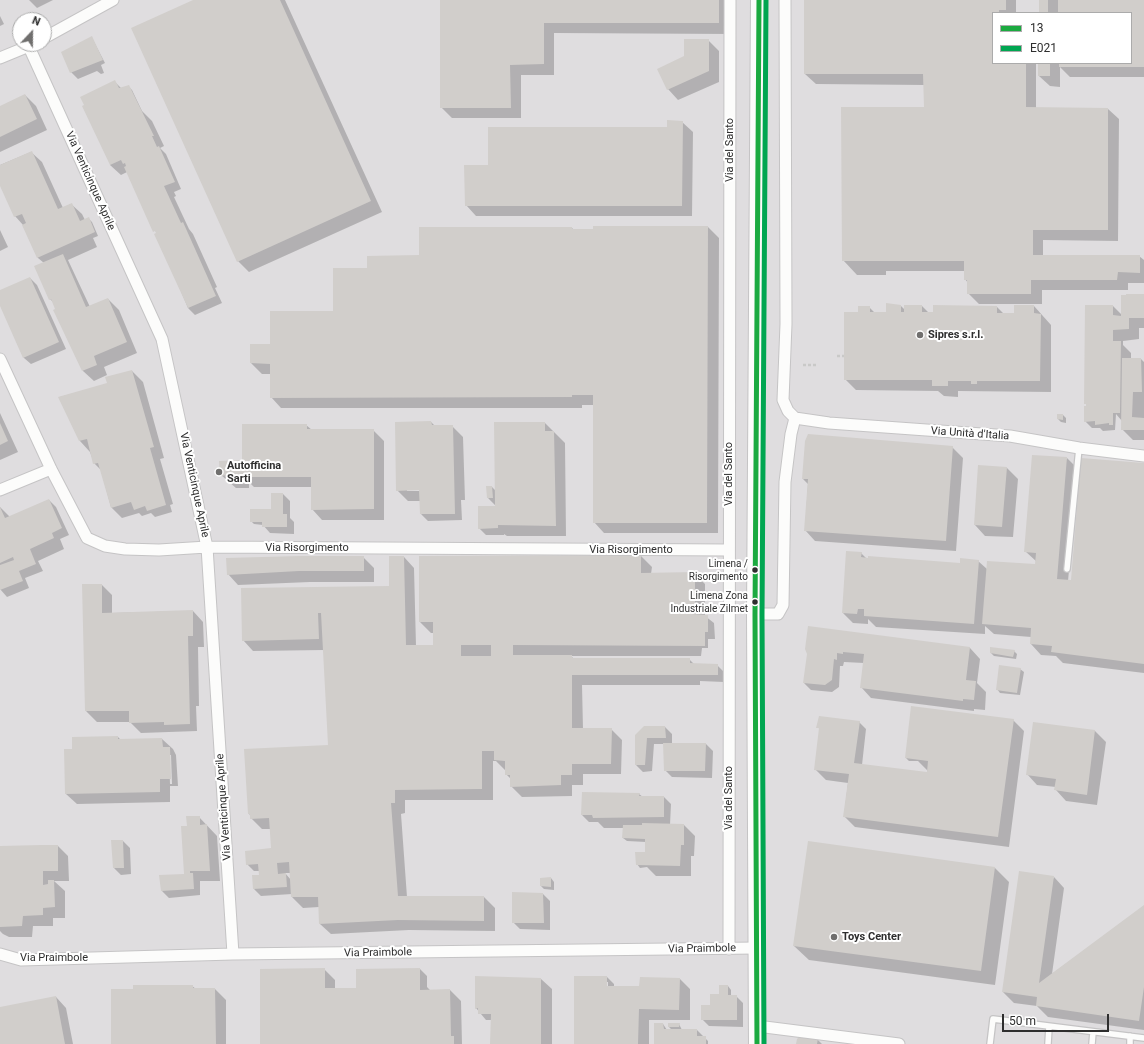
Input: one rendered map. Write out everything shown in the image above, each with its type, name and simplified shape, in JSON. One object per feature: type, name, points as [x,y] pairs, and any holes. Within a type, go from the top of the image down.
[{"type":"street","points":[[52,34],[113,0]]},
{"type":"street","name":"Via del Santo","points":[[729,949],[730,0]]},
{"type":"street","points":[[757,1044],[755,614],[759,0]]},
{"type":"street","points":[[755,614],[778,614],[783,605],[785,482],[791,434],[795,418],[788,411],[784,400],[786,324],[785,0]]},
{"type":"street","points":[[0,58],[14,52]]},
{"type":"street","name":"Via Venticinque Aprile","points":[[34,52],[162,339],[207,547],[234,954]]},
{"type":"street","name":"Via Risorgimento","points":[[0,359],[51,469],[87,538],[105,546],[125,549],[159,550],[207,547],[729,550]]},
{"type":"street","name":"Via Unità d'Italia","points":[[795,418],[829,423],[1010,436],[1079,448],[1144,456]]},
{"type":"street","points":[[0,490],[51,469]]},
{"type":"street","name":"Via Praimbole","points":[[0,954],[21,960],[234,954],[757,948]]},
{"type":"street","points":[[757,1026],[898,1044]]},
{"type":"lane","points":[[1067,569],[1079,448]]},
{"type":"lane","points":[[990,1044],[994,1019],[1144,1038]]},
{"type":"lane","points":[[1048,1044],[1049,1027]]},
{"type":"lane","points":[[1092,1044],[1093,1032]]},
{"type":"lane","points":[[1130,1036],[1130,1044]]},
{"type":"path","points":[[837,356],[844,356]]},
{"type":"path","points":[[804,365],[816,365]]},
{"type":"shaded area","points":[[0,0],[1144,0],[1144,1044],[0,1044]]},
{"type":"building","points":[[193,0],[280,0],[371,201],[237,262],[131,28]]},
{"type":"building","points":[[440,0],[719,0],[719,23],[544,23],[544,64],[510,65],[511,108],[440,108]]},
{"type":"building","points":[[804,0],[1006,0],[1006,10],[992,12],[992,64],[1026,64],[1026,107],[1108,108],[1108,230],[1033,230],[1033,255],[1140,255],[1140,273],[1118,272],[1117,280],[1031,280],[1031,294],[967,294],[967,280],[964,280],[964,261],[842,261],[841,107],[924,107],[923,74],[804,74]]},
{"type":"building","points":[[1039,0],[1048,0],[1048,12],[1039,12]]},
{"type":"building","points":[[1058,0],[1144,0],[1144,67],[1059,67],[1059,64],[1132,64],[1132,12],[1058,12]]},
{"type":"building","points":[[92,36],[103,60],[70,73],[61,52]]},
{"type":"building","points":[[684,39],[709,39],[709,71],[667,90],[657,69],[684,56]]},
{"type":"building","points":[[1038,64],[1050,64],[1050,76],[1038,76]]},
{"type":"building","points":[[115,80],[119,88],[129,85],[154,136],[152,136],[157,147],[159,146],[175,182],[164,186],[181,223],[183,222],[216,296],[188,308],[154,234],[156,233],[155,231],[153,232],[124,167],[126,166],[125,163],[123,164],[121,160],[110,165],[82,106],[84,105],[80,97]]},
{"type":"building","points":[[25,94],[37,119],[0,137],[0,106]]},
{"type":"building","points":[[667,120],[683,121],[682,206],[465,206],[464,165],[488,165],[488,127],[667,127]]},
{"type":"building","points":[[32,151],[58,209],[72,203],[80,221],[89,217],[95,232],[37,258],[22,225],[26,223],[22,214],[14,217],[0,186],[0,165]]},
{"type":"building","points":[[593,226],[708,226],[707,523],[593,523],[593,395],[572,395],[572,397],[270,398],[270,364],[250,363],[250,344],[270,344],[270,311],[333,311],[333,268],[367,268],[367,256],[419,255],[419,227],[572,227],[572,229],[593,229]]},
{"type":"building","points":[[63,254],[86,307],[108,298],[127,342],[94,356],[97,365],[82,371],[53,310],[55,309],[51,299],[49,300],[34,266]]},
{"type":"building","points":[[30,277],[59,342],[23,358],[0,306],[0,290]]},
{"type":"building","points":[[1144,294],[1144,318],[1129,318],[1129,329],[1113,330],[1113,341],[1121,341],[1120,413],[1113,413],[1113,425],[1109,425],[1109,423],[1095,425],[1095,421],[1084,422],[1084,406],[1086,406],[1086,404],[1084,404],[1085,305],[1113,305],[1113,315],[1121,316],[1121,295]]},
{"type":"building","name":"Sipres s.r.l.","points":[[886,303],[901,305],[901,312],[904,312],[904,305],[922,305],[922,312],[933,312],[933,305],[997,306],[997,313],[1014,313],[1014,305],[1034,305],[1034,313],[1041,314],[1040,381],[977,381],[977,384],[971,384],[971,381],[948,381],[948,386],[932,386],[932,380],[844,380],[844,312],[858,312],[858,306],[870,306],[870,312],[886,312]]},
{"type":"building","points":[[1122,358],[1141,358],[1142,392],[1133,392],[1132,417],[1144,418],[1144,430],[1121,430]]},
{"type":"building","points":[[132,370],[154,447],[150,448],[166,505],[147,511],[145,506],[134,510],[131,502],[111,508],[98,463],[93,464],[87,439],[79,441],[58,397],[107,383],[105,377]]},
{"type":"building","points":[[1057,414],[1063,414],[1063,420],[1057,419]]},
{"type":"building","points":[[431,421],[432,425],[453,425],[455,514],[420,514],[419,490],[396,491],[395,422]]},
{"type":"building","points":[[494,422],[545,422],[545,431],[554,431],[556,526],[498,525],[498,528],[478,529],[478,506],[495,506]]},
{"type":"building","points":[[0,423],[8,441],[0,445]]},
{"type":"building","points":[[242,424],[307,424],[307,429],[374,429],[374,509],[311,510],[311,477],[242,477],[242,481],[228,482],[228,475],[220,476],[219,461],[242,460]]},
{"type":"building","points":[[808,434],[953,446],[946,541],[804,531],[808,479],[802,479],[805,441]]},
{"type":"building","points":[[1032,455],[1067,457],[1057,579],[1071,580],[1081,458],[1144,463],[1144,664],[1051,652],[1052,646],[1030,644],[1031,628],[982,624],[987,561],[1035,564],[1036,553],[1024,552]]},
{"type":"building","points":[[978,465],[1007,467],[1002,527],[974,525]]},
{"type":"building","points":[[486,486],[492,486],[493,498],[487,498]]},
{"type":"building","points":[[271,493],[283,493],[283,514],[287,514],[287,527],[262,527],[262,522],[250,522],[250,509],[271,509]]},
{"type":"building","points":[[49,499],[62,528],[52,533],[54,538],[30,549],[36,564],[19,571],[23,581],[0,590],[0,565],[14,560],[13,557],[0,563],[0,507],[5,518]]},
{"type":"building","points":[[846,551],[862,552],[861,557],[868,558],[868,556],[960,563],[960,558],[979,560],[974,624],[864,616],[864,609],[858,609],[857,614],[842,613]]},
{"type":"building","points":[[641,555],[641,573],[695,572],[695,605],[692,605],[692,614],[708,615],[708,632],[705,632],[705,646],[513,645],[513,655],[572,655],[572,658],[690,658],[690,663],[718,664],[718,675],[572,675],[572,728],[612,728],[611,764],[572,764],[572,775],[561,775],[561,785],[510,787],[510,775],[505,775],[505,761],[494,760],[494,751],[482,751],[482,789],[395,790],[395,803],[391,803],[398,896],[484,896],[484,921],[398,920],[319,924],[318,897],[291,897],[289,862],[277,863],[278,874],[286,873],[287,887],[253,889],[252,875],[259,875],[258,864],[246,865],[245,851],[271,848],[269,818],[250,819],[250,814],[248,814],[244,749],[328,745],[321,613],[318,613],[319,639],[242,641],[241,588],[389,586],[389,556],[404,556],[406,645],[433,645],[433,622],[419,622],[419,556]],"holes":[[[461,645],[491,645],[491,656],[461,656]]]},
{"type":"building","points":[[364,556],[364,571],[299,571],[227,575],[226,558]]},
{"type":"building","points":[[82,584],[102,584],[102,613],[193,610],[193,636],[188,636],[190,724],[164,725],[164,722],[129,723],[129,711],[85,711]]},
{"type":"building","points":[[808,626],[970,647],[966,680],[976,681],[974,700],[963,699],[963,701],[860,688],[864,654],[843,652],[843,654],[837,653],[837,660],[834,659],[832,680],[825,685],[803,683],[807,654],[805,649]]},
{"type":"building","points":[[990,647],[1015,650],[1013,657],[990,653]]},
{"type":"building","points":[[999,665],[1021,668],[1017,693],[996,690]]},
{"type":"building","points":[[911,706],[1014,719],[998,837],[843,817],[849,774],[814,770],[819,728],[816,728],[819,716],[860,721],[854,763],[927,772],[928,761],[905,758]]},
{"type":"building","points":[[1033,722],[1095,730],[1087,795],[1054,790],[1056,779],[1026,775]]},
{"type":"building","points":[[644,726],[665,726],[666,738],[647,738],[645,765],[635,765],[635,735]]},
{"type":"building","points":[[118,736],[118,739],[162,738],[163,747],[170,747],[171,779],[160,779],[160,792],[65,794],[64,749],[72,749],[72,737]]},
{"type":"building","points":[[663,743],[706,743],[705,771],[664,771]]},
{"type":"building","points":[[582,792],[640,793],[639,796],[664,796],[664,817],[593,818],[592,815],[581,815]]},
{"type":"building","points":[[186,816],[200,816],[200,825],[207,824],[210,871],[190,871],[190,873],[193,873],[194,889],[161,891],[159,875],[184,874],[181,826],[187,826]]},
{"type":"building","points":[[642,823],[684,824],[684,845],[681,845],[680,866],[636,865],[635,852],[645,852],[645,839],[622,838],[623,825],[642,825]]},
{"type":"building","points":[[111,840],[123,840],[124,868],[113,868]]},
{"type":"building","points":[[808,841],[995,867],[981,971],[793,946]]},
{"type":"building","points":[[58,845],[58,871],[43,871],[43,885],[48,884],[48,880],[54,880],[55,907],[43,908],[43,915],[23,916],[22,926],[0,927],[0,846]]},
{"type":"building","points":[[1019,871],[1054,876],[1039,983],[1144,905],[1144,987],[1139,1021],[1036,1006],[1037,997],[1002,992]]},
{"type":"building","points":[[551,877],[551,887],[540,886],[540,878]]},
{"type":"building","points":[[512,892],[543,893],[544,923],[512,923]]},
{"type":"building","points":[[325,968],[325,988],[356,988],[356,969],[420,968],[420,990],[450,989],[451,1036],[454,1036],[454,1044],[260,1044],[260,969]]},
{"type":"building","points":[[475,976],[541,978],[541,1044],[490,1044],[491,1014],[478,1014],[478,1008],[475,1009]]},
{"type":"building","points":[[574,976],[607,976],[607,986],[639,986],[640,977],[680,978],[679,1010],[639,1009],[638,1044],[574,1044]]},
{"type":"building","points":[[133,985],[193,985],[193,988],[215,988],[216,1044],[111,1044],[111,989],[133,989]]},
{"type":"building","points":[[719,985],[728,985],[728,995],[737,995],[737,1020],[701,1020],[701,1005],[710,1005],[710,994],[719,994]]},
{"type":"building","points":[[56,996],[65,1044],[0,1044],[0,1007]]},
{"type":"building","points":[[654,1023],[663,1023],[664,1029],[697,1029],[697,1036],[706,1036],[706,1044],[654,1044]]},
{"type":"building","points":[[668,1023],[680,1023],[679,1027],[668,1027]]},
{"type":"building","points":[[800,1036],[818,1038],[817,1044],[796,1044],[797,1039]]},
{"type":"transit line","name":"13","points":[[757,1044],[755,614],[759,0]]},
{"type":"transit line","name":"E021","points":[[764,1044],[762,614],[766,0]]},
{"type":"place","name":"Sipres s.r.l.","points":[[920,335]]},
{"type":"place","name":"Autofficina Sarti","points":[[219,472]]},
{"type":"place","name":"Limena / Risorgimento","points":[[755,570]]},
{"type":"place","name":"Limena Zona Industriale Zilmet","points":[[755,602]]},
{"type":"place","name":"Toys Center","points":[[834,937]]}]
